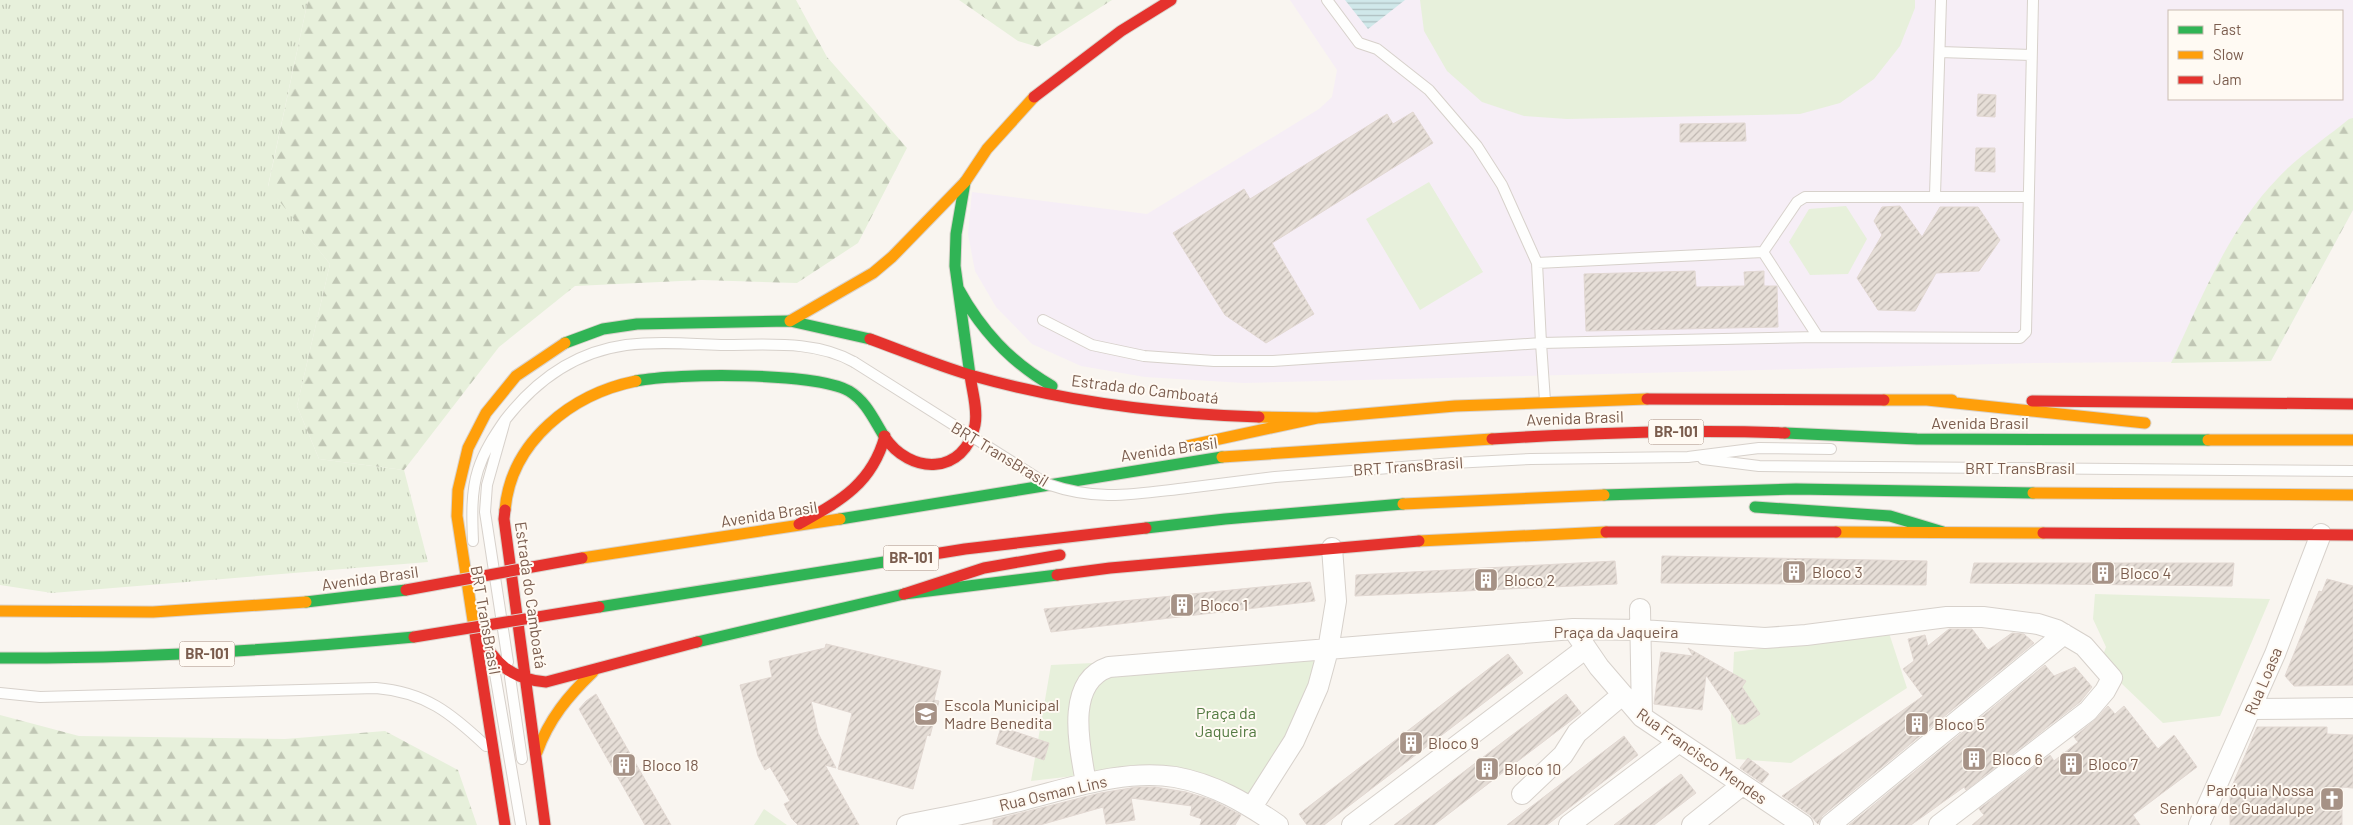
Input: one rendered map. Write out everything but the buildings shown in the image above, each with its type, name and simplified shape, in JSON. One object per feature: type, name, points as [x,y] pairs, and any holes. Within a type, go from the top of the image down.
[{"type":"main road","name":"Estrada do Camboatá","points":[[790,321],[873,273],[892,257],[965,182],[987,149],[1040,90],[1121,31],[1172,0]]},
{"type":"main road","name":"Estrada do Camboatá","points":[[545,825],[504,519],[507,492],[516,465],[545,428],[570,407],[611,385],[666,376],[823,381],[854,395],[873,415],[885,436],[902,456],[915,463],[929,466],[943,464],[955,457],[972,435],[975,424],[955,252],[958,220],[965,182]]},
{"type":"main road","points":[[958,288],[969,310],[994,343],[1016,364],[1073,398]]},
{"type":"main road","name":"Estrada do Camboatá","points":[[505,825],[457,516],[458,490],[468,448],[486,413],[516,376],[558,346],[603,329],[664,323],[790,321],[867,338],[970,375],[1073,398],[1194,415],[1318,418]]},
{"type":"main road","name":"Avenida Brasil","points":[[1318,418],[1455,406],[1631,399],[2353,404]]},
{"type":"main road","points":[[1927,400],[2155,424]]},
{"type":"main road","points":[[1174,449],[1318,418]]},
{"type":"main road","points":[[2184,428],[2293,440]]},
{"type":"main road","name":"Avenida Brasil","points":[[0,611],[74,613],[216,609],[332,600],[406,590],[582,558],[795,526],[1213,458],[1583,433],[1730,431],[1917,439],[2353,440]]},
{"type":"main road","points":[[795,526],[839,501],[857,488],[878,460],[885,436]]},
{"type":"main road","points":[[1002,492],[1047,478],[1110,463]]},
{"type":"main road","name":"BR-101","points":[[0,658],[84,660],[282,650],[414,636],[965,549],[1225,519],[1420,503],[1712,490],[1796,489],[2109,494],[2353,495]]},
{"type":"main road","points":[[1549,498],[1697,504]]},
{"type":"main road","points":[[1746,506],[1830,510],[1890,516],[1943,532]]},
{"type":"main road","points":[[1156,539],[1225,519]]},
{"type":"main road","points":[[904,594],[1110,568],[1461,538],[1639,531],[2353,535]]},
{"type":"main road","points":[[474,625],[492,658],[510,673],[526,680],[546,682],[594,671],[689,644],[904,594],[984,568],[1068,554]]},
{"type":"main road","points":[[536,755],[550,719],[566,697],[594,671]]},
{"type":"street","name":"Rua Loasa","points":[[2199,825],[2275,654],[2321,534]]},
{"type":"street","points":[[1252,807],[1294,741],[1308,715],[1318,687],[1328,650],[1336,601],[1332,548]]},
{"type":"street","points":[[1640,609],[1642,716]]},
{"type":"street","name":"Praça da Jaqueira","points":[[1086,783],[1077,733],[1078,719],[1087,684],[1098,670],[1109,667],[1573,630],[1641,630],[1765,638],[1806,635],[1947,617],[1983,617],[2038,624],[2064,634],[2084,646],[2112,678],[2088,711],[1939,825]]},
{"type":"street","name":"Rua Francisco Mendes","points":[[1573,630],[1585,649],[1642,716],[1742,785],[1793,823]]},
{"type":"street","points":[[1830,825],[2064,634]]},
{"type":"street","points":[[1352,825],[1585,649]]},
{"type":"street","points":[[1522,794],[1563,755],[1577,733],[1622,694]]},
{"type":"street","points":[[2251,710],[2353,708]]},
{"type":"street","points":[[1569,825],[1679,742]]},
{"type":"street","name":"Rua Osman Lins","points":[[908,825],[1022,800],[1086,783],[1143,776],[1173,777],[1213,788],[1252,807],[1278,825]]},
{"type":"street","points":[[1692,825],[1742,785]]},
{"type":"lane","points":[[1327,0],[1359,43],[1377,49],[1429,90],[1477,146],[1502,185],[1537,263],[1545,401]]},
{"type":"lane","points":[[1935,196],[1941,0]]},
{"type":"lane","points":[[1043,320],[1092,345],[1144,356],[1214,361],[1272,361],[1541,343],[1818,337],[2020,338],[2026,332],[2033,0]]},
{"type":"lane","points":[[1940,52],[2031,55]]},
{"type":"lane","points":[[1763,252],[1797,202],[1805,196],[2028,197]]},
{"type":"lane","points":[[1537,263],[1763,252]]},
{"type":"lane","points":[[1763,252],[1818,337]]},
{"type":"lane","name":"BRT TransBrasil","points":[[481,592],[475,559],[472,519],[478,471],[492,438],[522,398],[553,372],[588,354],[627,345],[794,345],[829,351],[854,362],[1047,484],[1075,493],[1104,497],[1275,477],[1454,462],[1541,458],[1688,457],[1759,448],[1838,449]]},
{"type":"lane","name":"BRT TransBrasil","points":[[505,420],[487,485],[485,512],[524,769],[528,699]]},
{"type":"lane","name":"BRT TransBrasil","points":[[1907,449],[2046,450]]},
{"type":"lane","name":"BRT TransBrasil","points":[[1688,457],[1759,466],[2353,471]]},
{"type":"lane","name":"BRT TransBrasil","points":[[484,611],[521,825]]},
{"type":"lane","points":[[0,693],[40,697],[394,689],[409,692],[436,706],[463,725],[511,768]]},
{"type":"shaded area","points":[[1290,0],[2353,0],[2353,210],[2271,361],[2036,363],[1244,383],[1145,377],[1081,366],[1032,344],[996,307],[975,271],[968,234],[972,192],[1147,214],[1319,109],[1332,97],[1337,70]]},
{"type":"green space","points":[[0,0],[308,0],[268,186],[330,264],[297,406],[319,459],[404,470],[428,562],[52,593],[0,585]]},
{"type":"green space","points":[[308,0],[796,0],[827,57],[907,148],[858,243],[797,283],[702,280],[575,286],[499,347],[404,470],[319,459],[297,406],[330,264],[268,187]]},
{"type":"green space","points":[[959,0],[1112,0],[1038,47],[1018,41]]},
{"type":"green space","points":[[1420,0],[1915,0],[1915,8],[1900,46],[1874,79],[1840,103],[1800,114],[1567,119],[1524,116],[1482,102],[1447,71],[1424,31]]},
{"type":"green space","points":[[2353,118],[2353,210],[2271,361],[2171,363],[2217,266],[2230,242],[2260,198],[2294,163],[2349,119]]},
{"type":"green space","points":[[1429,182],[1483,272],[1420,310],[1366,219]]},
{"type":"green space","points":[[1846,206],[1867,239],[1848,274],[1810,275],[1789,242],[1809,209]]},
{"type":"green space","points":[[2095,594],[2270,599],[2220,716],[2163,723],[2100,663],[2106,647],[2093,619]]},
{"type":"green space","points":[[1889,633],[1907,688],[1791,763],[1736,759],[1731,718],[1734,652]]},
{"type":"green space","name":"Praça da Jaqueira","points":[[1327,652],[1316,687],[1251,802],[1171,769],[1100,773],[1031,781],[1051,665]]},
{"type":"green space","points":[[0,715],[79,736],[285,739],[385,731],[458,770],[477,825],[0,825]]},
{"type":"green space","points":[[764,809],[787,825],[754,825]]},
{"type":"water","points":[[1345,0],[1405,0],[1368,29]]},
{"type":"traffic: fast","points":[[965,182],[956,234],[955,266],[970,375]]},
{"type":"traffic: fast","points":[[958,288],[976,318],[998,344],[1010,356],[1052,386]]},
{"type":"traffic: fast","points":[[565,343],[603,329],[637,324],[790,321],[870,339]]},
{"type":"traffic: fast","points":[[636,381],[655,378],[745,376],[778,377],[832,385],[855,395],[869,411],[884,436]]},
{"type":"traffic: fast","points":[[1785,433],[1917,439],[2208,440]]},
{"type":"traffic: fast","points":[[840,519],[1222,457]]},
{"type":"traffic: fast","points":[[1604,495],[1796,489],[2033,493]]},
{"type":"traffic: fast","points":[[1146,528],[1225,519],[1403,504]]},
{"type":"traffic: fast","points":[[1755,507],[1890,516],[1943,532]]},
{"type":"traffic: fast","points":[[599,607],[903,559]]},
{"type":"traffic: fast","points":[[697,642],[904,594],[1057,575]]},
{"type":"traffic: fast","points":[[306,602],[406,590]]},
{"type":"traffic: fast","points":[[0,658],[104,657],[207,653],[414,637]]},
{"type":"traffic: slow","points":[[790,321],[873,273],[892,257],[965,182],[987,149],[1034,97]]},
{"type":"traffic: slow","points":[[474,627],[457,516],[458,490],[468,448],[486,413],[516,376],[565,343]]},
{"type":"traffic: slow","points":[[505,510],[510,485],[519,463],[532,442],[549,424],[568,409],[589,397],[612,387],[636,381]]},
{"type":"traffic: slow","points":[[1259,417],[1317,418],[1455,406],[1647,399]]},
{"type":"traffic: slow","points":[[1884,400],[1952,400]]},
{"type":"traffic: slow","points":[[1927,400],[2145,423]]},
{"type":"traffic: slow","points":[[1187,446],[1317,418]]},
{"type":"traffic: slow","points":[[1222,457],[1492,439]]},
{"type":"traffic: slow","points":[[2208,440],[2353,440]]},
{"type":"traffic: slow","points":[[2033,493],[2353,495]]},
{"type":"traffic: slow","points":[[1403,504],[1604,495]]},
{"type":"traffic: slow","points":[[582,558],[840,519]]},
{"type":"traffic: slow","points":[[1419,541],[1606,532]]},
{"type":"traffic: slow","points":[[1836,532],[2043,533]]},
{"type":"traffic: slow","points":[[0,611],[153,612],[306,602]]},
{"type":"traffic: slow","points":[[537,752],[553,719],[575,690],[593,672]]},
{"type":"traffic: jam","points":[[1034,97],[1121,31],[1171,0]]},
{"type":"traffic: jam","points":[[870,339],[957,371],[1041,392],[1113,405],[1187,413],[1259,417]]},
{"type":"traffic: jam","points":[[884,436],[895,449],[908,458],[922,463],[936,464],[949,461],[960,453],[969,441],[975,425],[975,406],[970,375]]},
{"type":"traffic: jam","points":[[1647,399],[1884,400]]},
{"type":"traffic: jam","points":[[2032,401],[2353,404]]},
{"type":"traffic: jam","points":[[1492,439],[1638,432],[1712,431],[1785,433]]},
{"type":"traffic: jam","points":[[799,524],[841,499],[863,479],[872,467],[885,436]]},
{"type":"traffic: jam","points":[[505,510],[504,519],[545,825]]},
{"type":"traffic: jam","points":[[903,559],[965,549],[1146,528]]},
{"type":"traffic: jam","points":[[1606,532],[1836,532]]},
{"type":"traffic: jam","points":[[2043,533],[2353,535]]},
{"type":"traffic: jam","points":[[1057,575],[1110,568],[1419,541]]},
{"type":"traffic: jam","points":[[904,594],[984,568],[1060,555]]},
{"type":"traffic: jam","points":[[406,590],[582,558]]},
{"type":"traffic: jam","points":[[414,637],[599,607]]},
{"type":"traffic: jam","points":[[474,627],[505,825]]},
{"type":"traffic: jam","points":[[478,633],[497,661],[505,668],[523,677],[546,682],[697,642]]},
{"type":"place","name":"Bloco 3","points":[[1794,572]]},
{"type":"place","name":"Bloco 4","points":[[2103,573]]},
{"type":"place","name":"Bloco 2","points":[[1486,580]]},
{"type":"place","name":"Bloco 1","points":[[1182,605]]},
{"type":"place","name":"Escola Municipal Madre Benedita","points":[[926,714]]},
{"type":"place","name":"Bloco 5","points":[[1917,724]]},
{"type":"place","name":"Bloco 9","points":[[1411,743]]},
{"type":"place","name":"Bloco 6","points":[[1974,759]]},
{"type":"place","name":"Bloco 7","points":[[2071,764]]},
{"type":"place","name":"Bloco 18","points":[[624,765]]},
{"type":"place","name":"Bloco 10","points":[[1487,769]]},
{"type":"place","name":"Paróquia Nossa Senhora de Guadalupe","points":[[2332,799]]}]
